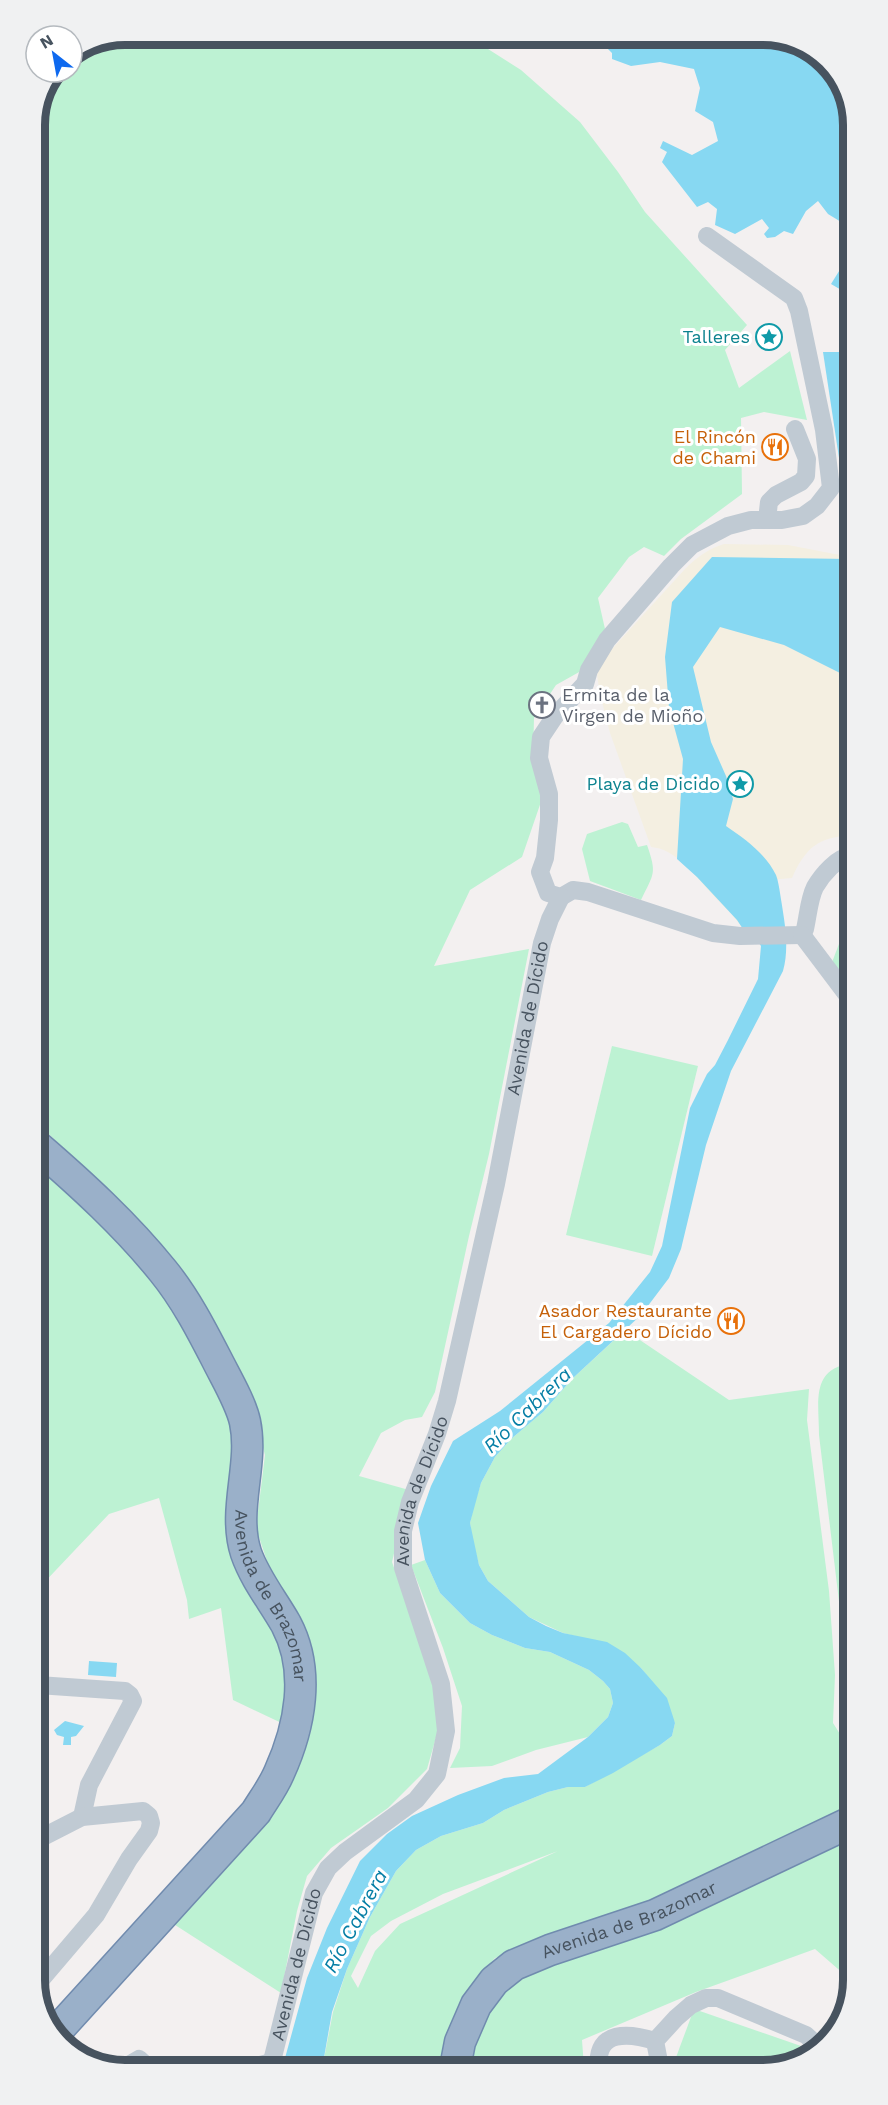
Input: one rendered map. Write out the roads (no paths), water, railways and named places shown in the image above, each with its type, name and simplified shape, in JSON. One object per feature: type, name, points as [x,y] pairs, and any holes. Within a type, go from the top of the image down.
[{"type":"highway","name":"Avenida de Brazomar","points":[[45,1153],[108,1211],[163,1271],[191,1311],[226,1378],[244,1420],[248,1449],[242,1501],[246,1552],[265,1591],[286,1626],[298,1654],[300,1692],[295,1730],[279,1775],[256,1812],[60,2027]]},
{"type":"highway","name":"Avenida de Brazomar","points":[[457,2060],[460,2042],[476,2005],[494,1981],[514,1965],[550,1950],[655,1916],[843,1826]]},
{"type":"street","points":[[707,236],[794,298],[799,311],[824,430],[831,488],[817,506],[803,516],[782,520],[751,520],[728,526],[692,545],[607,640],[589,670],[585,684],[555,716],[541,737],[539,758],[549,794],[549,820],[545,858],[540,872],[548,893],[561,897],[573,890],[588,892],[712,933],[740,936],[802,935]]},
{"type":"street","points":[[767,520],[769,502],[776,495],[801,482],[806,476],[807,459],[795,429]]},
{"type":"street","points":[[802,935],[815,888],[831,867],[843,857]]},
{"type":"street","name":"Avenida de Dícido","points":[[272,2060],[314,1893],[328,1868],[345,1852],[416,1800],[437,1774],[446,1731],[441,1684],[402,1568],[403,1531],[410,1502],[437,1434],[447,1401],[496,1184],[542,943],[550,918],[561,897]]},
{"type":"street","points":[[802,935],[843,989]]},
{"type":"street","points":[[45,1685],[125,1691],[133,1701],[89,1785],[82,1817]]},
{"type":"street","points":[[45,1836],[82,1817],[143,1811],[149,1816],[151,1823],[149,1831],[129,1859],[96,1915],[45,1975]]},
{"type":"street","points":[[655,2041],[691,2005],[706,1998],[717,1998],[806,2035],[814,2042]]},
{"type":"street","points":[[599,2060],[600,2051],[605,2042],[622,2034],[655,2041]]},
{"type":"street","points":[[655,2041],[659,2060]]},
{"type":"water","points":[[567,45],[768,45],[794,51],[812,61],[830,80],[839,99],[842,114],[843,223],[828,214],[818,201],[806,211],[793,234],[784,231],[775,237],[767,238],[764,234],[769,228],[762,219],[735,234],[715,225],[717,209],[708,202],[697,207],[662,162],[667,152],[660,148],[663,141],[692,155],[718,141],[713,122],[695,111],[700,88],[694,69],[660,62],[631,66],[612,59],[612,53],[605,46],[568,48]]},
{"type":"water","points":[[843,251],[843,291],[831,284],[841,268]]},
{"type":"water","points":[[823,352],[843,352],[843,477]]},
{"type":"water","name":"Río Cabrera","points":[[712,557],[843,559],[843,674],[784,645],[720,627],[693,667],[711,742],[733,799],[726,826],[761,854],[777,877],[786,932],[785,962],[783,971],[731,1071],[706,1145],[681,1249],[669,1278],[641,1315],[573,1378],[543,1412],[511,1439],[495,1457],[481,1483],[470,1523],[479,1565],[488,1581],[529,1617],[546,1626],[563,1633],[607,1642],[625,1653],[667,1698],[675,1723],[672,1736],[613,1773],[585,1787],[568,1787],[548,1792],[504,1810],[483,1823],[441,1836],[416,1850],[396,1871],[370,1917],[347,1969],[332,2012],[324,2060],[284,2060],[307,1978],[327,1928],[360,1861],[387,1834],[412,1816],[458,1795],[504,1778],[538,1774],[588,1737],[608,1717],[613,1703],[610,1689],[589,1670],[550,1652],[525,1648],[492,1635],[470,1623],[440,1593],[425,1560],[418,1523],[431,1486],[453,1441],[500,1411],[609,1323],[650,1272],[662,1246],[690,1108],[707,1074],[715,1065],[758,979],[761,946],[750,930],[743,929],[697,877],[677,859],[683,759],[669,708],[665,657],[672,602]]},
{"type":"water","points":[[89,1661],[117,1663],[116,1677],[88,1675]]},
{"type":"water","points":[[65,1721],[84,1726],[76,1736],[71,1737],[71,1745],[63,1745],[64,1737],[57,1735],[54,1730]]},
{"type":"place","name":"Talleres","points":[[769,337]]},
{"type":"place","name":"El Rincón de Chami","points":[[775,447]]},
{"type":"place","name":"Ermita de la Virgen de Mioño","points":[[542,705]]},
{"type":"place","name":"Playa de Dicido","points":[[740,784]]},
{"type":"place","name":"Asador Restaurante El Cargadero Dícido","points":[[731,1321]]}]
